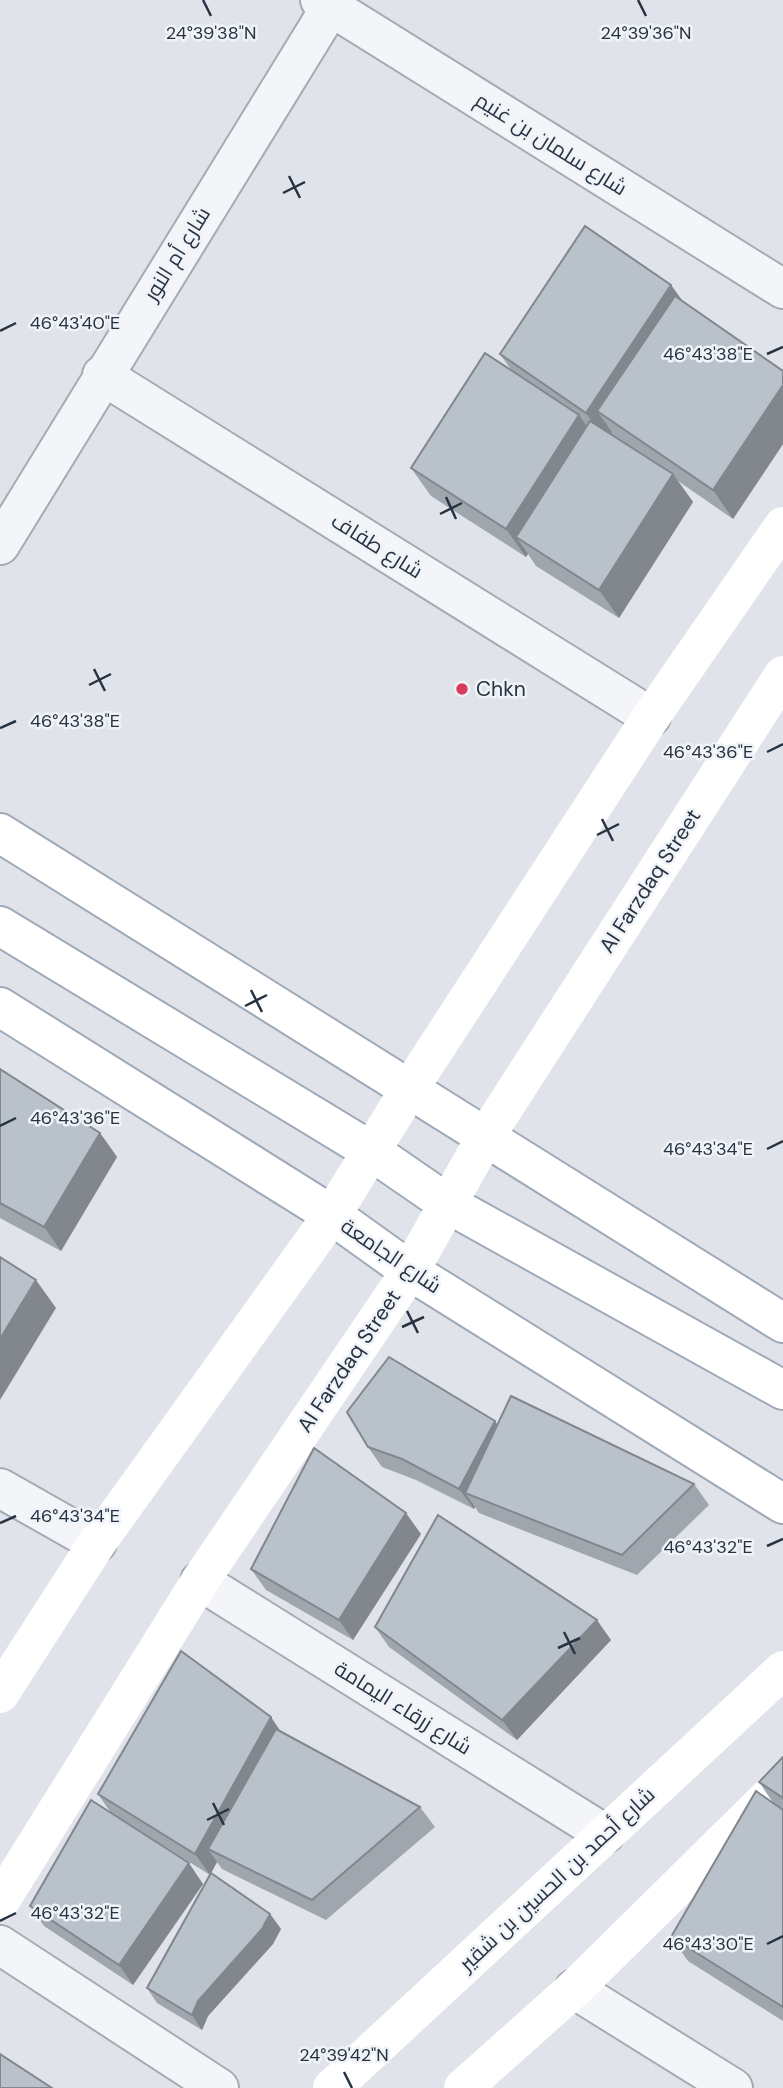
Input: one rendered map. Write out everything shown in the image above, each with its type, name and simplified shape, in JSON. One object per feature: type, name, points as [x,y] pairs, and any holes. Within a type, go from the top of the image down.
[{"type":"street","name":"شارع سلمان بن غنيم","points":[[328,2],[783,289]]},
{"type":"street","name":"شارع أم النور","points":[[0,545],[328,2]]},
{"type":"street","name":"شارع طفاف","points":[[102,375],[651,717]]},
{"type":"street","points":[[0,1694],[97,1542],[332,1215],[410,1088],[651,717],[783,526]]},
{"type":"street","name":"Al Farzdaq Street","points":[[0,1902],[200,1581],[410,1271],[486,1136],[783,675]]},
{"type":"street","points":[[0,832],[783,1323]]},
{"type":"street","points":[[0,926],[371,1151],[448,1204],[783,1390]]},
{"type":"street","name":"شارع الجامعة","points":[[0,1007],[332,1215],[410,1271],[783,1504]]},
{"type":"street","points":[[0,1488],[97,1542]]},
{"type":"street","name":"شارع زرقاء اليمامة","points":[[200,1581],[605,1834]]},
{"type":"street","name":"شارع أحمد بن الحسين بن شقير","points":[[332,2088],[783,1670]]},
{"type":"street","points":[[463,2088],[574,1989],[783,1783]]},
{"type":"street","points":[[0,1945],[219,2088]]},
{"type":"street","points":[[574,1989],[733,2088]]},
{"type":"building","points":[[585,226],[671,285],[586,413],[500,354]]},
{"type":"building","points":[[675,296],[783,371],[783,385],[713,490],[597,411]]},
{"type":"building","points":[[485,353],[579,415],[506,529],[411,468]]},
{"type":"building","points":[[590,421],[673,474],[599,590],[516,537]]},
{"type":"building","points":[[0,1069],[100,1133],[44,1227],[0,1203]]},
{"type":"building","points":[[0,1257],[36,1280],[0,1339]]},
{"type":"building","points":[[389,1357],[495,1421],[459,1489],[402,1459],[368,1447],[347,1412]]},
{"type":"building","points":[[511,1396],[694,1484],[622,1555],[465,1493]]},
{"type":"building","points":[[314,1448],[406,1513],[339,1620],[251,1569]]},
{"type":"building","points":[[438,1515],[597,1620],[502,1720],[375,1627]]},
{"type":"building","points":[[181,1651],[271,1717],[195,1854],[98,1794]]},
{"type":"building","points":[[276,1729],[420,1807],[312,1900],[208,1849]]},
{"type":"building","points":[[783,1757],[783,1798],[759,1782]]},
{"type":"building","points":[[756,1791],[783,1810],[783,2007],[671,1937]]},
{"type":"building","points":[[91,1800],[189,1863],[119,1965],[30,1906]]},
{"type":"building","points":[[211,1873],[270,1914],[262,1929],[198,2001],[192,2015],[147,1988]]},
{"type":"building","points":[[0,2054],[52,2088],[0,2088]]},
{"type":"place","name":"Chkn","points":[[462,689]]}]
